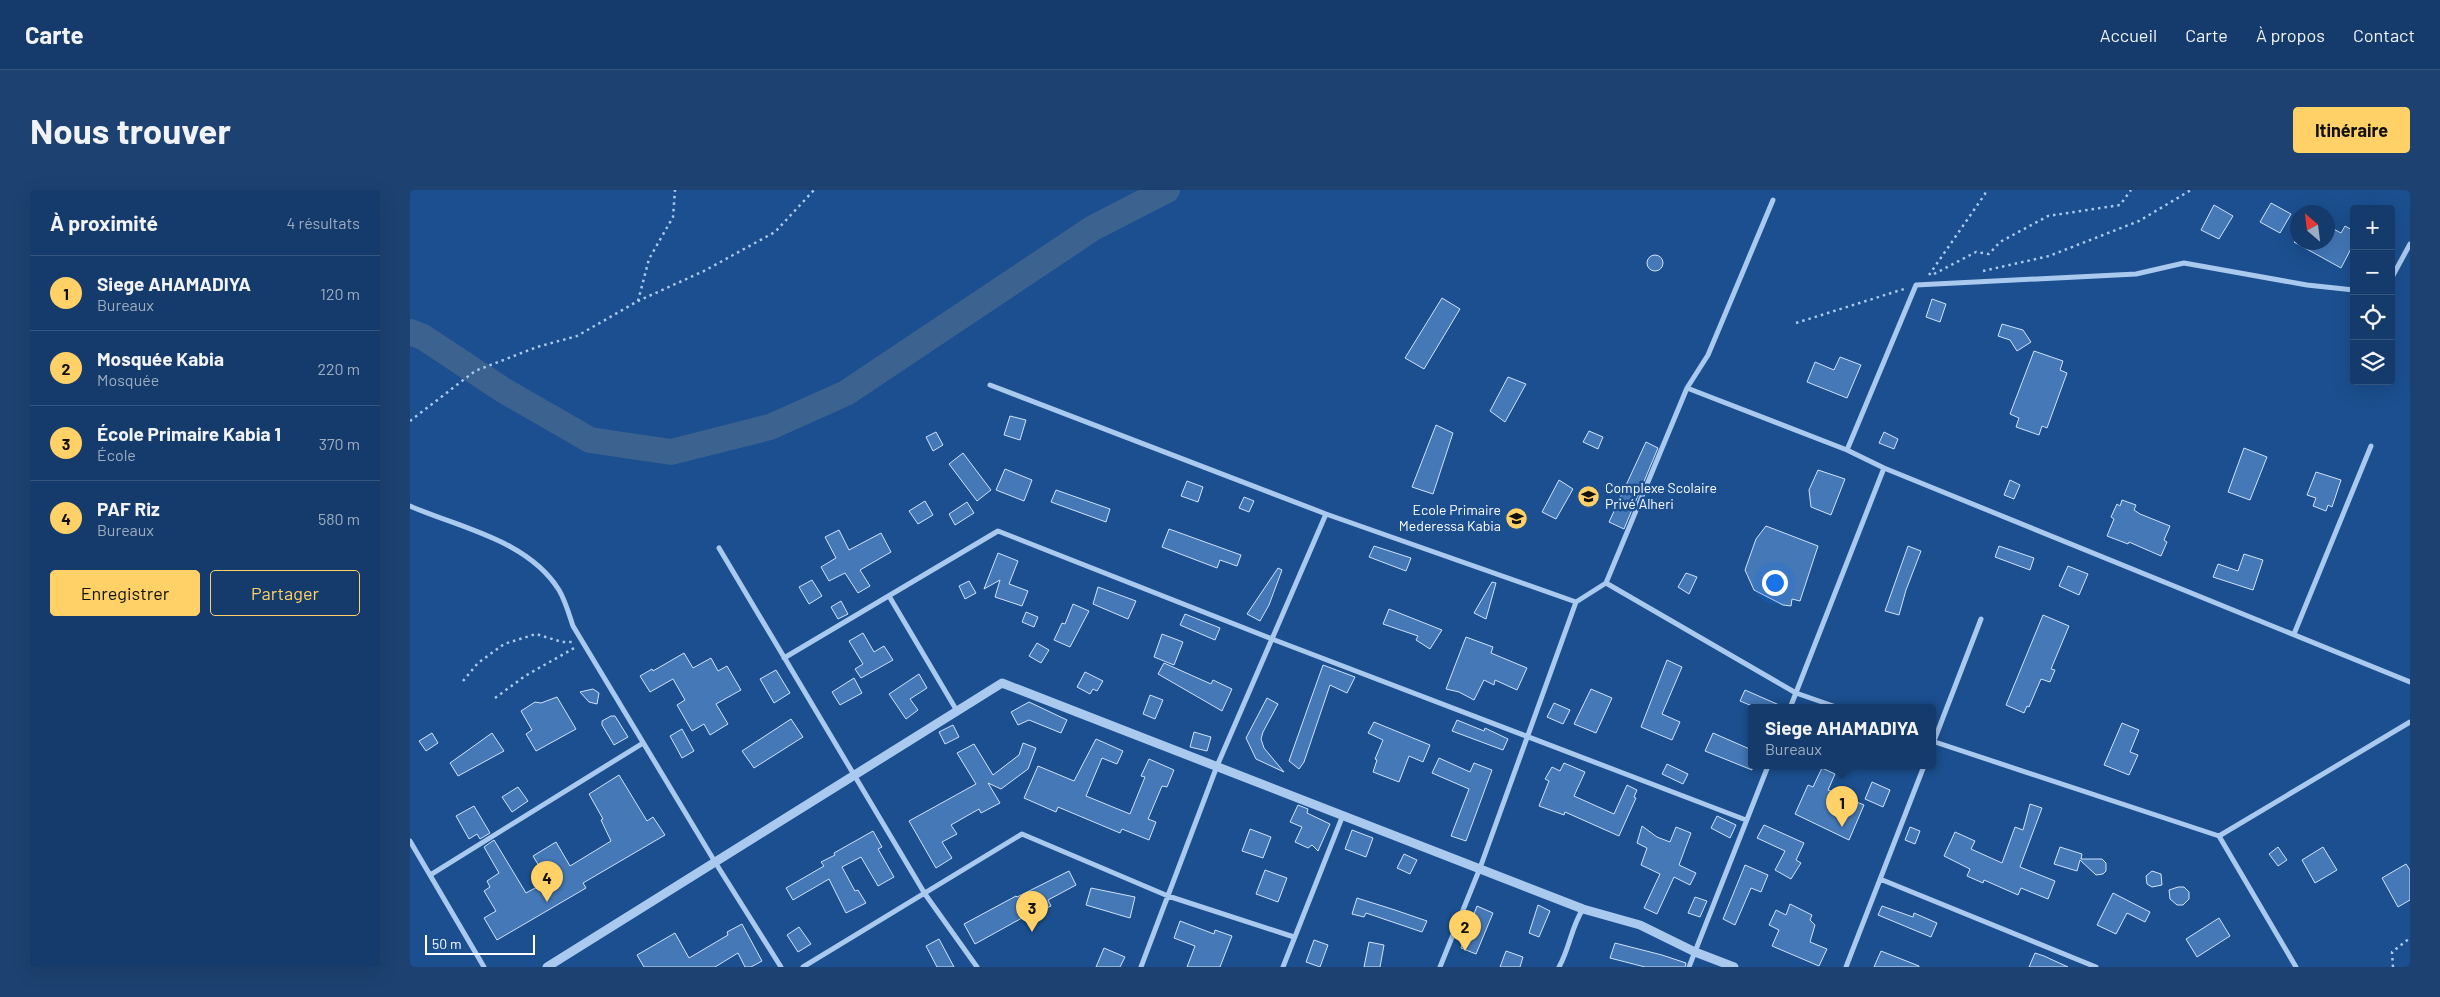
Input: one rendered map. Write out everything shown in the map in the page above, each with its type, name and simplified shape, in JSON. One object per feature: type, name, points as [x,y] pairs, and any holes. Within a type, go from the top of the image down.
[{"type":"street","points":[[1440,967],[1480,868],[1576,602],[1606,583],[1687,388],[1708,355],[1773,200]]},
{"type":"street","points":[[2395,272],[2410,244]]},
{"type":"street","points":[[1847,450],[1916,285],[2136,274],[2184,263],[2306,285],[2350,290]]},
{"type":"street","points":[[990,385],[1326,514],[1576,602]]},
{"type":"street","points":[[1687,388],[1847,450],[1884,468],[2410,682]]},
{"type":"street","points":[[2294,634],[2371,446]]},
{"type":"street","points":[[1792,704],[1884,468]]},
{"type":"street","points":[[410,506],[500,541],[537,565],[559,590],[573,626],[715,862],[781,967]]},
{"type":"street","points":[[1141,967],[1217,766],[1326,514]]},
{"type":"street","points":[[784,658],[998,532],[1746,820]]},
{"type":"street","points":[[719,548],[925,894],[977,967]]},
{"type":"street","points":[[1606,583],[1796,693],[1828,704]]},
{"type":"street","points":[[889,596],[957,711]]},
{"type":"street","points":[[1936,735],[1981,619]]},
{"type":"street","points":[[548,967],[1002,683],[1583,909],[1640,925],[1695,952],[1734,967]]},
{"type":"street","points":[[2219,836],[2410,722]]},
{"type":"street","points":[[430,875],[643,743]]},
{"type":"street","points":[[1936,744],[2219,836],[2296,967]]},
{"type":"street","points":[[1689,967],[1767,769]]},
{"type":"street","points":[[1846,967],[1923,769]]},
{"type":"street","points":[[1283,967],[1343,815]]},
{"type":"street","points":[[804,967],[1022,834],[1168,896],[1294,937]]},
{"type":"street","points":[[410,841],[484,967]]},
{"type":"street","points":[[1880,879],[2096,967]]},
{"type":"street","points":[[1560,967],[1567,954],[1574,923],[1583,909]]},
{"type":"path","points":[[638,302],[649,259],[673,217],[675,190]]},
{"type":"path","points":[[410,421],[475,371],[537,347],[577,336],[638,302],[704,271],[775,232],[814,190]]},
{"type":"path","points":[[1916,285],[1928,276],[1986,190]]},
{"type":"path","points":[[1796,323],[1916,285],[1970,254],[1976,252],[1989,254],[2000,242],[2048,216],[2120,205],[2130,190]]},
{"type":"path","points":[[1982,271],[2058,253],[2139,221],[2191,190]]},
{"type":"path","points":[[463,681],[478,663],[504,644],[536,634],[562,642],[583,642]]},
{"type":"path","points":[[495,698],[526,676],[583,642]]},
{"type":"path","points":[[2393,967],[2392,952],[2410,938]]},
{"type":"building","points":[[2271,203],[2290,213],[2280,233],[2260,222]]},
{"type":"building","points":[[2214,205],[2233,216],[2219,239],[2201,230]]},
{"type":"building","points":[[2345,226],[2350,229],[2350,251],[2341,268],[2308,250],[2335,250],[2335,230],[2341,233]]},
{"type":"building","points":[[1655,255],[1663,263],[1655,271],[1647,263]]},
{"type":"building","points":[[1442,298],[1460,309],[1424,369],[1405,358]]},
{"type":"building","points":[[1932,299],[1946,304],[1940,322],[1926,317]]},
{"type":"building","points":[[2002,324],[2023,330],[2031,342],[2017,351],[2010,340],[1998,336]]},
{"type":"building","points":[[2034,351],[2063,361],[2060,370],[2067,373],[2047,428],[2042,426],[2039,435],[2016,427],[2019,418],[2010,414]]},
{"type":"building","points":[[1840,357],[1861,365],[1847,398],[1807,382],[1815,362],[1834,370]]},
{"type":"building","points":[[1508,377],[1526,384],[1505,422],[1490,411]]},
{"type":"building","points":[[1010,416],[1026,420],[1020,440],[1004,435]]},
{"type":"building","points":[[1436,425],[1453,433],[1433,494],[1412,487]]},
{"type":"building","points":[[1589,431],[1603,437],[1598,449],[1583,442]]},
{"type":"building","points":[[936,432],[943,445],[933,451],[926,437]]},
{"type":"building","points":[[1884,432],[1898,439],[1894,449],[1879,443]]},
{"type":"building","points":[[1646,442],[1658,448],[1624,529],[1609,522]]},
{"type":"building","points":[[2244,448],[2267,457],[2250,500],[2228,492]]},
{"type":"building","points":[[963,453],[991,490],[977,501],[949,464]]},
{"type":"building","points":[[1005,469],[1032,480],[1024,501],[996,490]]},
{"type":"building","points":[[1818,470],[1845,479],[1831,515],[1811,507],[1809,490]]},
{"type":"building","points":[[2316,472],[2341,480],[2332,507],[2328,505],[2326,511],[2313,506],[2316,498],[2307,495]]},
{"type":"building","points":[[1559,480],[1573,489],[1556,519],[1542,512]]},
{"type":"building","points":[[2010,480],[2020,485],[2014,499],[2004,495]]},
{"type":"building","points":[[1187,481],[1203,487],[1198,502],[1181,496]]},
{"type":"building","points":[[1056,490],[1110,509],[1106,522],[1051,502]]},
{"type":"building","points":[[1244,497],[1254,501],[1249,512],[1239,508]]},
{"type":"building","points":[[2122,500],[2136,505],[2134,510],[2140,514],[2170,526],[2164,540],[2167,542],[2161,556],[2129,542],[2128,544],[2107,536],[2114,519],[2111,517],[2117,504],[2120,506]]},
{"type":"building","points":[[925,501],[933,515],[918,524],[909,511]]},
{"type":"building","points":[[967,502],[974,513],[955,525],[949,514]]},
{"type":"building","points":[[1766,526],[1818,546],[1800,601],[1792,599],[1791,606],[1783,605],[1754,590],[1745,570],[1756,539]]},
{"type":"building","points":[[1169,529],[1241,555],[1237,566],[1220,560],[1217,568],[1162,547]]},
{"type":"building","points":[[839,530],[849,550],[881,533],[891,552],[860,570],[870,586],[858,593],[845,573],[829,581],[821,567],[836,558],[825,537]]},
{"type":"building","points":[[1374,546],[1411,558],[1406,571],[1369,557]]},
{"type":"building","points":[[1908,546],[1921,551],[1906,590],[1899,615],[1885,611]]},
{"type":"building","points":[[1999,546],[2034,558],[2030,570],[1995,557]]},
{"type":"building","points":[[998,553],[1018,561],[1009,584],[1028,591],[1022,606],[995,597],[1000,580],[984,589]]},
{"type":"building","points":[[2244,554],[2263,560],[2253,590],[2213,577],[2218,564],[2238,571]]},
{"type":"building","points":[[2068,566],[2088,574],[2079,595],[2059,586]]},
{"type":"building","points":[[1278,568],[1282,570],[1269,605],[1260,621],[1247,614]]},
{"type":"building","points":[[1686,573],[1697,577],[1689,594],[1678,587]]},
{"type":"building","points":[[812,580],[822,596],[809,604],[799,587]]},
{"type":"building","points":[[969,581],[976,593],[965,599],[959,586]]},
{"type":"building","points":[[1492,582],[1496,583],[1486,619],[1474,613]]},
{"type":"building","points":[[1098,587],[1136,601],[1128,619],[1093,604]]},
{"type":"building","points":[[841,601],[848,614],[838,619],[831,607]]},
{"type":"building","points":[[1073,604],[1089,611],[1070,647],[1054,640],[1062,623],[1065,624]]},
{"type":"building","points":[[1389,609],[1442,630],[1430,649],[1416,640],[1418,636],[1383,624]]},
{"type":"building","points":[[1026,612],[1038,617],[1034,627],[1022,622]]},
{"type":"building","points":[[1185,614],[1220,628],[1215,640],[1180,625]]},
{"type":"building","points":[[2043,615],[2069,626],[2051,669],[2055,670],[2050,682],[2041,679],[2029,707],[2027,706],[2024,713],[2006,705]]},
{"type":"building","points":[[863,633],[874,652],[884,646],[893,660],[861,678],[855,669],[863,664],[849,641]]},
{"type":"building","points":[[1162,634],[1183,642],[1174,665],[1154,657]]},
{"type":"building","points":[[1466,637],[1493,647],[1491,653],[1527,668],[1517,690],[1495,680],[1494,685],[1484,680],[1474,700],[1459,692],[1446,689]]},
{"type":"building","points":[[1037,643],[1049,650],[1041,663],[1029,656]]},
{"type":"building","points":[[684,653],[693,668],[711,658],[718,671],[727,666],[741,690],[716,704],[728,724],[710,735],[704,724],[692,731],[677,705],[685,700],[673,679],[650,692],[640,676],[652,669],[653,671]]},
{"type":"building","points":[[1667,660],[1682,667],[1662,714],[1680,722],[1672,740],[1641,727]]},
{"type":"building","points":[[1164,663],[1211,684],[1213,680],[1232,689],[1222,711],[1158,674]]},
{"type":"building","points":[[1323,665],[1355,677],[1347,693],[1330,685],[1304,762],[1299,769],[1289,761]]},
{"type":"building","points":[[776,670],[790,693],[774,703],[760,679]]},
{"type":"building","points":[[1085,672],[1103,681],[1097,691],[1093,689],[1090,694],[1077,687]]},
{"type":"building","points":[[919,674],[927,688],[910,699],[918,710],[906,719],[889,694]]},
{"type":"building","points":[[854,678],[862,693],[840,705],[832,692]]},
{"type":"building","points":[[593,689],[599,693],[597,704],[589,702],[580,692]]},
{"type":"building","points":[[1591,689],[1612,698],[1596,733],[1574,724]]},
{"type":"building","points":[[1745,690],[1777,704],[1748,704],[1740,701]]},
{"type":"building","points":[[1150,695],[1163,700],[1155,719],[1143,714]]},
{"type":"building","points":[[557,697],[576,729],[536,751],[526,734],[532,730],[521,711],[535,702],[541,703]]},
{"type":"building","points":[[1267,698],[1278,704],[1261,739],[1264,748],[1284,772],[1256,759],[1246,738]]},
{"type":"building","points":[[1029,702],[1067,720],[1061,733],[1029,720],[1018,725],[1011,712]]},
{"type":"building","points":[[1554,703],[1570,710],[1563,724],[1547,717]]},
{"type":"building","points":[[615,716],[628,737],[614,745],[602,725],[602,721]]},
{"type":"building","points":[[791,719],[803,737],[754,768],[742,751]]},
{"type":"building","points":[[1457,720],[1484,731],[1485,728],[1508,739],[1503,750],[1452,731]]},
{"type":"building","points":[[1374,722],[1430,745],[1423,762],[1409,756],[1399,782],[1373,772],[1377,760],[1375,759],[1383,740],[1368,733]]},
{"type":"building","points":[[2122,723],[2139,730],[2130,752],[2138,755],[2129,775],[2104,765]]},
{"type":"building","points":[[953,725],[959,737],[945,744],[939,732]]},
{"type":"building","points":[[682,729],[694,751],[682,758],[670,736]]},
{"type":"building","points":[[1194,732],[1211,737],[1207,751],[1190,747]]},
{"type":"building","points":[[432,733],[438,743],[426,751],[419,741]]},
{"type":"building","points":[[492,733],[504,751],[458,776],[450,763]]},
{"type":"building","points":[[1713,733],[1748,748],[1748,768],[1705,751]]},
{"type":"building","points":[[1096,739],[1123,751],[1117,764],[1102,758],[1086,796],[1130,814],[1145,777],[1141,776],[1149,759],[1174,770],[1167,787],[1162,786],[1148,819],[1156,822],[1149,840],[1122,829],[1120,833],[1058,807],[1056,812],[1024,798],[1038,766],[1074,781]]},
{"type":"building","points":[[1023,743],[1036,748],[1028,769],[1001,789],[988,783],[1000,803],[981,813],[979,809],[951,825],[957,834],[942,842],[952,858],[936,868],[909,821],[976,784],[957,753],[974,744],[993,775],[1019,755]]},
{"type":"building","points":[[1439,758],[1470,772],[1474,763],[1492,770],[1466,841],[1451,836],[1469,789],[1432,773]]},
{"type":"building","points":[[1564,763],[1585,772],[1574,796],[1614,814],[1627,785],[1637,790],[1634,797],[1636,798],[1619,836],[1565,812],[1564,815],[1539,806],[1549,781],[1545,779],[1552,767],[1560,771]]},
{"type":"building","points":[[1667,764],[1688,774],[1683,784],[1662,774]]},
{"type":"building","points":[[1822,769],[1824,769],[1835,774],[1828,790],[1864,805],[1849,840],[1795,814],[1808,785],[1813,787]]},
{"type":"building","points":[[619,775],[647,821],[653,817],[665,835],[583,883],[586,888],[497,940],[484,918],[496,911],[484,891],[490,887],[487,881],[499,873],[484,847],[494,840],[526,893],[548,881],[533,856],[556,842],[570,866],[611,841],[601,820],[603,819],[589,794]]},
{"type":"building","points":[[1872,782],[1890,790],[1883,807],[1865,799]]},
{"type":"building","points":[[518,787],[528,801],[512,812],[502,797]]},
{"type":"building","points":[[2030,804],[2042,808],[2020,867],[2055,881],[2048,899],[2021,888],[2018,895],[1984,880],[1983,883],[1967,876],[1970,869],[1944,856],[1955,832],[1975,841],[1971,849],[2002,863],[2015,827],[2023,830]]},
{"type":"building","points":[[1298,805],[1308,809],[1307,813],[1330,824],[1318,851],[1312,845],[1308,848],[1295,842],[1302,827],[1290,822]]},
{"type":"building","points":[[474,806],[490,833],[480,839],[477,834],[469,839],[456,816]]},
{"type":"building","points":[[1717,816],[1736,825],[1730,838],[1711,828]]},
{"type":"building","points":[[1764,825],[1804,843],[1796,860],[1801,863],[1791,879],[1775,870],[1785,851],[1757,838]]},
{"type":"building","points":[[1642,826],[1657,837],[1670,842],[1676,827],[1691,833],[1679,865],[1696,873],[1690,885],[1674,877],[1657,914],[1644,908],[1660,874],[1641,865],[1647,848],[1637,843]]},
{"type":"building","points":[[1910,827],[1920,831],[1915,844],[1905,840]]},
{"type":"building","points":[[1250,829],[1271,837],[1263,858],[1242,851]]},
{"type":"building","points":[[1352,830],[1373,838],[1366,857],[1345,849]]},
{"type":"building","points":[[873,831],[882,847],[878,849],[894,877],[878,886],[861,857],[842,867],[855,891],[858,890],[866,903],[846,913],[829,879],[793,900],[786,888],[824,866],[821,862],[835,855],[834,853]]},
{"type":"building","points":[[2060,847],[2082,854],[2081,859],[2102,859],[2106,863],[2106,871],[2103,874],[2096,875],[2080,860],[2077,871],[2054,864]]},
{"type":"building","points":[[2278,847],[2287,860],[2278,866],[2269,854]]},
{"type":"building","points":[[2323,847],[2337,870],[2315,883],[2302,860]]},
{"type":"building","points":[[1404,854],[1417,860],[1410,874],[1397,868]]},
{"type":"building","points":[[2406,864],[2410,870],[2410,900],[2398,907],[2382,878]]},
{"type":"building","points":[[1745,865],[1768,875],[1761,892],[1751,888],[1735,925],[1723,919]]},
{"type":"building","points":[[1265,870],[1287,878],[1278,902],[1256,894]]},
{"type":"building","points":[[1069,871],[1076,885],[1048,900],[1051,906],[1032,915],[1031,913],[975,944],[964,924],[1016,896]]},
{"type":"building","points":[[2152,871],[2161,874],[2162,885],[2152,887],[2147,884],[2146,876]]},
{"type":"building","points":[[2184,887],[2189,892],[2189,899],[2183,905],[2177,905],[2170,899],[2169,890]]},
{"type":"building","points":[[1091,888],[1135,897],[1130,918],[1086,905]]},
{"type":"building","points":[[2113,893],[2150,912],[2145,922],[2127,913],[2116,934],[2097,925]]},
{"type":"building","points":[[1695,897],[1707,901],[1700,917],[1688,913]]},
{"type":"building","points":[[1357,898],[1427,921],[1422,932],[1366,913],[1364,917],[1352,914]]},
{"type":"building","points":[[1790,904],[1812,915],[1810,920],[1815,925],[1810,942],[1827,949],[1819,966],[1772,946],[1779,930],[1769,925],[1776,910],[1786,915]]},
{"type":"building","points":[[1538,905],[1550,911],[1539,937],[1529,933]]},
{"type":"building","points":[[1477,906],[1493,913],[1476,954],[1461,948]]},
{"type":"building","points":[[1882,906],[1913,917],[1914,913],[1937,923],[1931,937],[1878,915]]},
{"type":"building","points":[[2219,918],[2230,936],[2197,957],[2186,939]]},
{"type":"building","points":[[1180,921],[1214,934],[1215,930],[1232,936],[1220,967],[1187,967],[1195,946],[1174,938]]},
{"type":"building","points":[[742,924],[762,961],[751,967],[745,967],[738,953],[715,967],[644,967],[637,955],[675,933],[689,958],[728,935],[727,932]]},
{"type":"building","points":[[799,927],[811,944],[798,952],[787,935]]},
{"type":"building","points":[[939,939],[954,967],[937,967],[926,946]]},
{"type":"building","points":[[1314,940],[1328,945],[1320,967],[1306,962]]},
{"type":"building","points":[[1369,942],[1384,945],[1380,967],[1364,967]]},
{"type":"building","points":[[1615,943],[1686,963],[1685,967],[1645,967],[1610,958]]},
{"type":"building","points":[[1104,948],[1125,957],[1120,967],[1096,967]]},
{"type":"building","points":[[1506,951],[1523,957],[1520,967],[1500,967]]},
{"type":"building","points":[[1881,951],[1919,966],[1919,967],[1874,967]]},
{"type":"building","points":[[2035,953],[2044,956],[2068,967],[2029,967]]},
{"type":"waterway","points":[[410,332],[423,337],[503,390],[590,440],[671,452],[770,427],[846,393],[1093,228],[1167,190]]},
{"type":"place","name":"Complexe Scolaire Privé Alheri","points":[[1589,496]]},
{"type":"place","name":"Ecole Primaire Mederessa Kabia","points":[[1517,518]]},
{"type":"place","name":"Siege AHAMADIYA","points":[[1842,827]]},
{"type":"place","name":"PAF Riz","points":[[547,902]]},
{"type":"place","name":"École Primaire Kabia 1","points":[[1032,932]]},
{"type":"place","name":"Mosquée Kabia","points":[[1465,951]]}]
